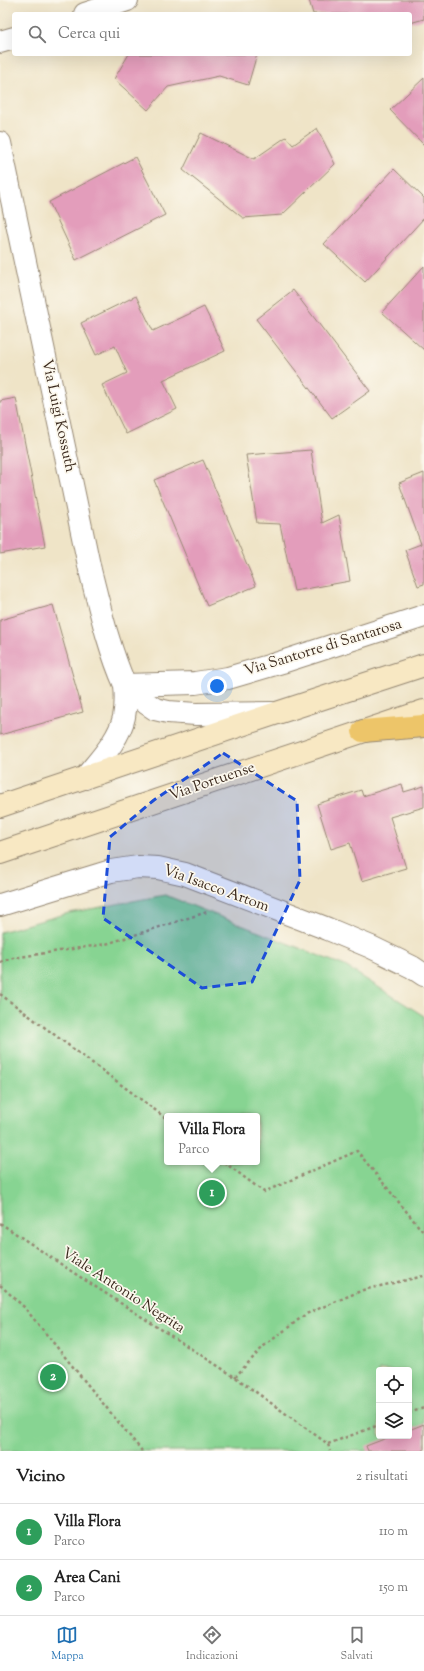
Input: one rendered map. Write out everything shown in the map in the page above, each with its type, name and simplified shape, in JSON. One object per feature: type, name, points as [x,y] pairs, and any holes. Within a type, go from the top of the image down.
[{"type":"highway","points":[[363,731],[424,726]]},
{"type":"main road","points":[[0,806],[424,665]]},
{"type":"main road","name":"Via Portuense","points":[[0,853],[424,711]]},
{"type":"street","points":[[91,12],[127,0]]},
{"type":"street","points":[[0,42],[12,39]]},
{"type":"street","name":"Via Luigi Kossuth","points":[[0,143],[90,570],[108,638],[125,685],[126,705],[122,725],[109,747],[85,778]]},
{"type":"street","name":"Via Santorre di Santarosa","points":[[125,685],[194,683],[228,678],[424,616]]},
{"type":"street","name":"Via Luigi Kossuth","points":[[125,685],[146,704],[155,709],[168,712],[196,714],[277,713]]},
{"type":"street","name":"Via Isacco Artom","points":[[0,905],[111,871],[138,867],[170,870],[371,947],[420,968]]},
{"type":"path","points":[[0,962],[13,958],[106,944],[205,914],[232,893]]},
{"type":"path","points":[[0,994],[164,1117]]},
{"type":"path","points":[[228,1165],[264,1192],[357,1151],[424,1233]]},
{"type":"path","name":"Viale Antonio Negrita","points":[[0,1223],[74,1273],[235,1377],[328,1444]]},
{"type":"path","points":[[235,1377],[264,1346],[306,1314],[362,1290],[424,1276]]},
{"type":"path","points":[[0,1285],[24,1307],[142,1451]]},
{"type":"path","points":[[412,1412],[424,1408]]},
{"type":"path","points":[[330,1451],[328,1444],[376,1426]]},
{"type":"highlighted area","points":[[223,753],[297,801],[300,880],[252,982],[202,988],[103,918],[110,837],[154,800]]},
{"type":"green space","points":[[165,895],[345,966],[424,1016],[424,1451],[0,1451],[0,932],[69,913]]},
{"type":"building","points":[[309,0],[423,0],[424,19],[412,22],[412,12],[312,12]]},
{"type":"building","points":[[128,56],[256,56],[248,85],[219,76],[168,87],[148,110],[114,79]]},
{"type":"building","points":[[424,78],[424,145],[390,110]]},
{"type":"building","points":[[317,128],[335,164],[282,215],[243,218],[183,170],[201,133],[254,159],[286,137],[293,145]]},
{"type":"building","points":[[135,157],[165,215],[76,260],[49,202]]},
{"type":"building","points":[[394,169],[424,198],[424,218],[365,282],[324,244]]},
{"type":"building","points":[[424,266],[424,350],[382,312]]},
{"type":"building","points":[[293,290],[370,391],[332,418],[256,319]]},
{"type":"building","points":[[136,296],[153,331],[204,307],[225,351],[163,380],[177,409],[126,434],[102,385],[127,373],[115,346],[96,355],[81,323]]},
{"type":"building","points":[[16,398],[45,546],[0,554],[0,401]]},
{"type":"building","points":[[311,450],[322,523],[339,515],[350,581],[294,591],[280,524],[257,523],[246,455]]},
{"type":"building","points":[[203,460],[256,586],[207,606],[154,480]]},
{"type":"building","points":[[424,473],[424,584],[418,586],[405,550],[421,544],[399,483]]},
{"type":"building","points":[[53,605],[83,712],[0,735],[0,620]]},
{"type":"building","points":[[402,784],[404,792],[424,786],[424,807],[390,817],[406,868],[362,881],[350,843],[331,849],[317,804],[361,790],[363,796]]},
{"type":"building","points":[[424,1424],[424,1451],[368,1451],[366,1446],[384,1439],[412,1439],[412,1429]]},
{"type":"place","name":"Villa Flora","points":[[212,1193]]},
{"type":"place","name":"Area Cani","points":[[53,1377]]}]
